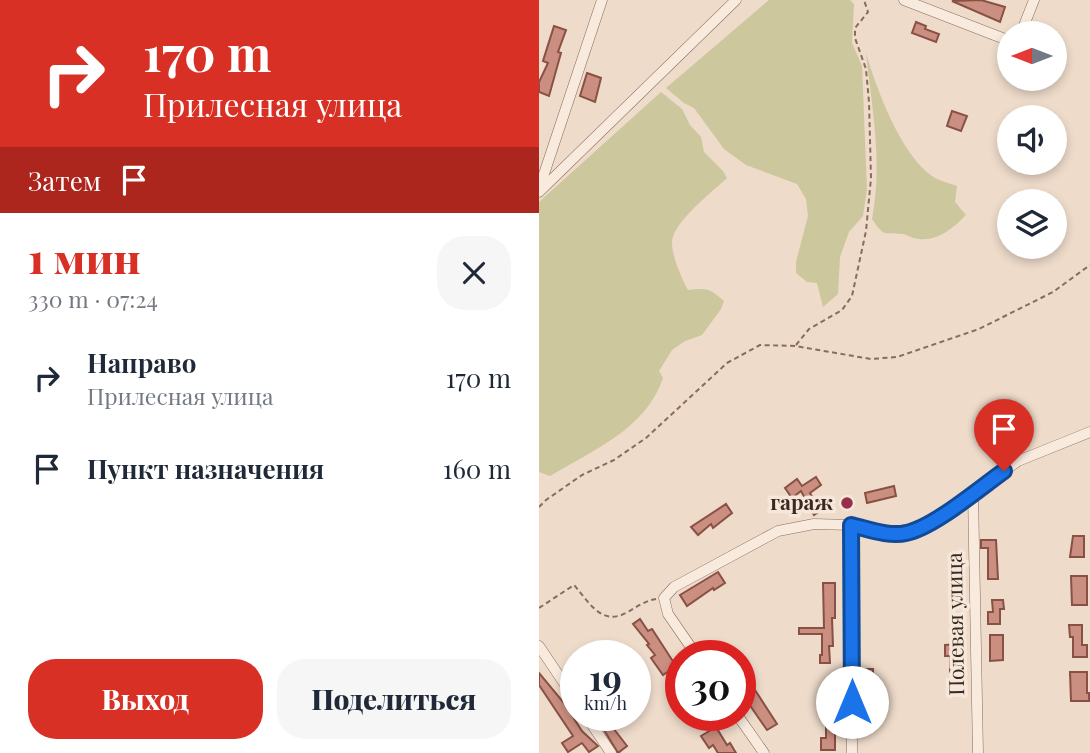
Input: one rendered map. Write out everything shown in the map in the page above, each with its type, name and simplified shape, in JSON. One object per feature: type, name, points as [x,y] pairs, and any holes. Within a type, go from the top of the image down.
[{"type":"street","points":[[539,191],[602,0]]},
{"type":"street","points":[[539,191],[736,0]]},
{"type":"street","points":[[904,0],[997,36]]},
{"type":"street","points":[[1026,21],[1034,0]]},
{"type":"street","points":[[686,640],[668,614],[664,598],[674,587],[778,531],[814,524],[851,525],[905,534],[933,522],[1018,461],[1090,432]]},
{"type":"street","name":"Полевая улица","points":[[972,493],[978,753]]},
{"type":"street","points":[[851,525],[852,753]]},
{"type":"street","points":[[539,646],[560,677]]},
{"type":"street","points":[[596,731],[611,753]]},
{"type":"street","points":[[749,731],[764,753]]},
{"type":"path","points":[[795,346],[809,329],[842,310],[852,296],[862,253],[871,178],[866,69],[855,38],[855,28],[868,12],[864,0]]},
{"type":"path","points":[[539,508],[582,475],[614,460],[646,438],[727,363],[760,345],[795,346],[871,359],[897,357],[979,329],[1053,292],[1090,265]]},
{"type":"path","points":[[539,608],[574,585],[592,608],[601,615],[610,617],[624,614],[646,601],[664,598]]},
{"type":"shaded area","points":[[769,0],[850,0],[854,4],[852,43],[862,66],[867,189],[863,216],[849,232],[840,257],[838,294],[823,307],[817,283],[807,282],[796,273],[796,262],[808,216],[806,199],[797,184],[746,165],[724,149],[694,108],[666,88]]},
{"type":"shaded area","points":[[866,53],[883,102],[910,153],[932,176],[957,186],[955,202],[966,215],[939,236],[919,239],[903,234],[885,233],[872,219],[877,157]]},
{"type":"shaded area","points":[[661,92],[682,109],[690,125],[701,137],[704,152],[727,178],[686,217],[674,234],[672,242],[675,260],[688,290],[707,290],[724,301],[702,335],[685,341],[672,350],[659,371],[663,378],[655,396],[631,425],[550,476],[539,472],[539,202]]},
{"type":"building","points":[[981,0],[1005,7],[1000,21],[998,21],[952,1]]},
{"type":"building","points":[[916,22],[939,34],[936,42],[912,33]]},
{"type":"building","points":[[554,26],[566,30],[558,52],[561,53],[549,96],[539,92],[539,82],[548,63],[543,61]]},
{"type":"building","points":[[587,73],[601,78],[595,102],[580,96]]},
{"type":"building","points":[[952,111],[967,116],[961,131],[947,126]]},
{"type":"building","points":[[816,477],[821,485],[810,493],[820,511],[814,515],[801,491],[792,498],[785,488],[797,479],[802,486]]},
{"type":"building","points":[[894,486],[896,496],[867,503],[865,493]]},
{"type":"building","points":[[726,504],[732,513],[713,528],[711,524],[698,535],[691,527]]},
{"type":"building","points":[[1073,536],[1084,536],[1084,557],[1070,557]]},
{"type":"building","points":[[981,540],[996,540],[998,579],[988,579],[988,548],[981,548]]},
{"type":"building","points":[[718,572],[725,583],[687,606],[680,595]]},
{"type":"building","points":[[1071,576],[1087,576],[1087,605],[1072,605]]},
{"type":"building","points":[[823,583],[835,583],[835,618],[832,618],[833,646],[829,646],[830,663],[820,663],[822,634],[799,634],[799,628],[824,628]]},
{"type":"building","points":[[992,600],[1003,600],[1004,609],[1000,609],[1000,624],[988,624],[988,612],[993,612]]},
{"type":"building","points":[[640,619],[648,631],[652,629],[665,649],[663,675],[651,658],[655,655],[651,650],[651,640],[646,640],[633,624]]},
{"type":"building","points":[[1069,625],[1082,625],[1082,645],[1087,645],[1087,657],[1073,657],[1073,637],[1070,637]]},
{"type":"building","points":[[990,635],[1003,635],[1003,660],[990,661]]},
{"type":"building","points":[[957,644],[958,665],[963,665],[963,672],[950,672],[950,656],[945,656],[945,645]]},
{"type":"building","points":[[859,669],[873,669],[873,687],[878,687],[878,698],[865,698],[865,678],[859,678]]},
{"type":"building","points":[[1070,672],[1087,672],[1089,701],[1071,701]]},
{"type":"building","points":[[539,673],[560,698],[560,716],[539,685]]},
{"type":"building","points":[[756,692],[777,724],[767,730],[756,714]]},
{"type":"building","points":[[835,720],[835,750],[821,750],[821,738],[826,738],[826,721]]},
{"type":"building","points":[[570,731],[582,731],[598,746],[589,752],[582,743],[568,752],[562,743],[573,736]]},
{"type":"building","points":[[605,731],[615,731],[627,746],[618,753]]},
{"type":"building","points":[[709,731],[718,731],[736,753],[718,753],[713,745],[709,748],[701,736]]},
{"type":"place","name":"гараж","points":[[847,503]]},
{"type":"route","points":[[852,702],[851,525],[905,534],[933,522],[1004,471]]}]
